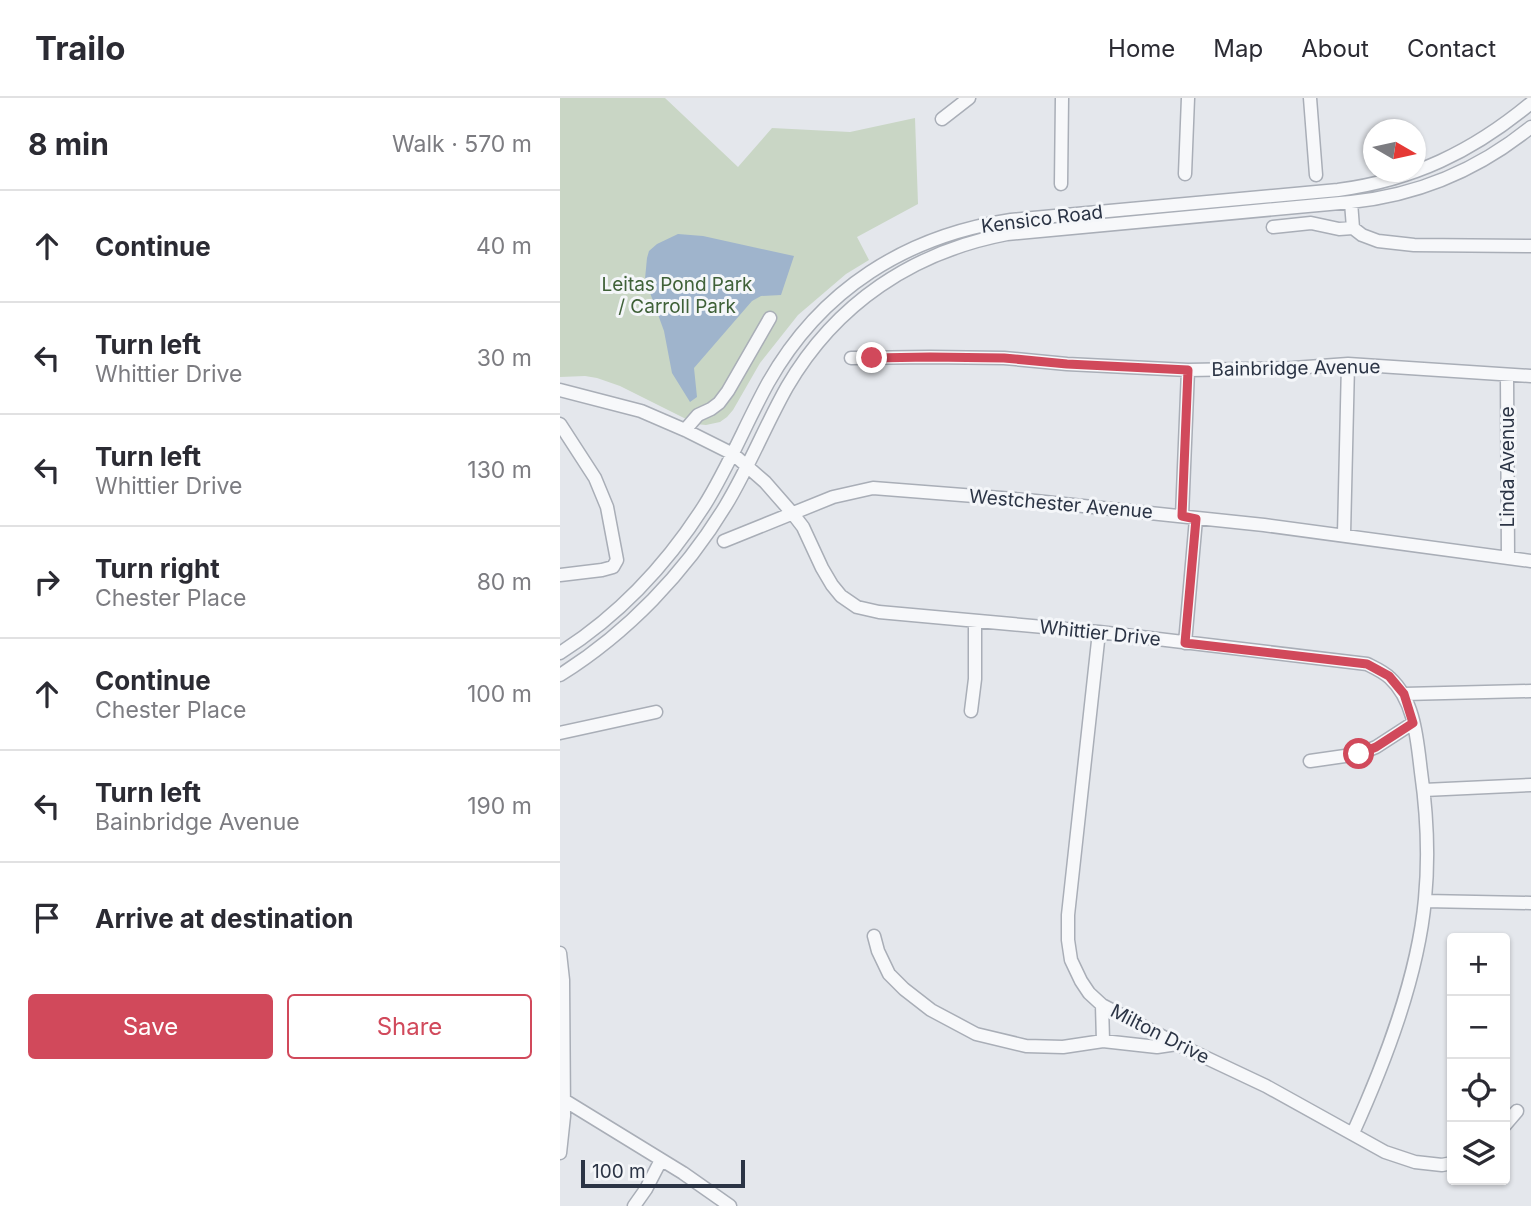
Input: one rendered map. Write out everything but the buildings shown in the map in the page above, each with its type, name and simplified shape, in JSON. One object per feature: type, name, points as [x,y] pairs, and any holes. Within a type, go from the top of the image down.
[{"type":"street","points":[[942,119],[969,98]]},
{"type":"street","points":[[1061,184],[1062,98]]},
{"type":"street","points":[[1185,174],[1188,98]]},
{"type":"street","points":[[1311,98],[1317,175]]},
{"type":"street","name":"Kensico Road","points":[[560,675],[585,659],[615,634],[669,582],[726,505],[768,383],[789,350],[831,303],[860,279],[892,259],[926,242],[961,230],[1011,220],[1324,192],[1375,184],[1424,169],[1458,154],[1490,135],[1531,103]]},
{"type":"street","name":"Kensico Road","points":[[560,653],[604,621],[658,566],[740,460],[807,357],[839,319],[878,287],[911,267],[968,243],[1017,233],[1394,196],[1442,181],[1487,159],[1531,127]]},
{"type":"street","points":[[1351,202],[1353,228]]},
{"type":"street","points":[[1273,227],[1311,223],[1339,229],[1353,228],[1378,241],[1413,245],[1531,246]]},
{"type":"street","points":[[685,430],[698,415],[719,403],[771,318]]},
{"type":"street","name":"Bainbridge Avenue","points":[[851,358],[991,358],[1188,370],[1293,369],[1348,364],[1531,376]]},
{"type":"street","points":[[1344,534],[1348,364]]},
{"type":"street","points":[[1182,516],[1188,370]]},
{"type":"street","name":"Linda Avenue","points":[[1507,376],[1508,558]]},
{"type":"street","name":"Whittier Drive","points":[[560,390],[628,407],[685,430],[740,460],[765,482],[793,514],[803,527],[832,585],[841,596],[857,607],[879,612],[1099,632],[1367,664],[1389,676],[1404,694],[1418,743],[1427,841],[1425,901],[1415,960],[1406,992],[1385,1056],[1353,1133]]},
{"type":"street","points":[[560,424],[595,478],[607,506],[617,560],[613,567],[602,570],[560,575]]},
{"type":"street","name":"Westchester Avenue","points":[[724,541],[833,498],[873,488],[1027,500],[1264,524],[1531,561]]},
{"type":"street","points":[[1185,643],[1196,519]]},
{"type":"street","points":[[971,711],[975,679],[975,621]]},
{"type":"street","name":"Milton Drive","points":[[1099,632],[1068,915],[1071,960],[1081,981],[1102,1005],[1266,1086],[1385,1152],[1415,1163],[1447,1164]]},
{"type":"street","points":[[1404,694],[1531,691]]},
{"type":"street","points":[[560,733],[656,712]]},
{"type":"street","points":[[1310,761],[1359,754],[1376,747],[1413,723]]},
{"type":"street","points":[[1424,790],[1531,785]]},
{"type":"street","points":[[1425,901],[1531,903]]},
{"type":"street","points":[[874,936],[878,951],[890,974],[904,989],[931,1010],[975,1034],[1026,1045],[1063,1047],[1103,1041],[1157,1047],[1177,1044]]},
{"type":"street","points":[[560,953],[564,1100],[560,1153]]},
{"type":"street","points":[[1102,1005],[1103,1041]]},
{"type":"street","points":[[564,1100],[730,1206]]},
{"type":"street","points":[[1508,1122],[1517,1111]]},
{"type":"street","points":[[634,1206],[661,1160]]},
{"type":"green space","name":"Leitas Pond Park / Carroll Park","points":[[560,98],[665,98],[738,167],[772,128],[850,132],[915,118],[918,204],[857,237],[869,260],[846,274],[798,315],[760,363],[727,417],[720,422],[696,424],[620,386],[597,378],[560,377]]},
{"type":"water","points":[[678,234],[703,236],[794,256],[781,295],[761,296],[752,301],[694,368],[697,397],[690,402],[672,373],[664,331],[645,279],[649,251]]},
{"type":"route","points":[[872,358],[1004,358],[1188,370],[1182,516],[1196,519],[1185,643],[1367,664],[1389,676],[1404,694],[1413,723],[1376,747],[1359,754]]}]
